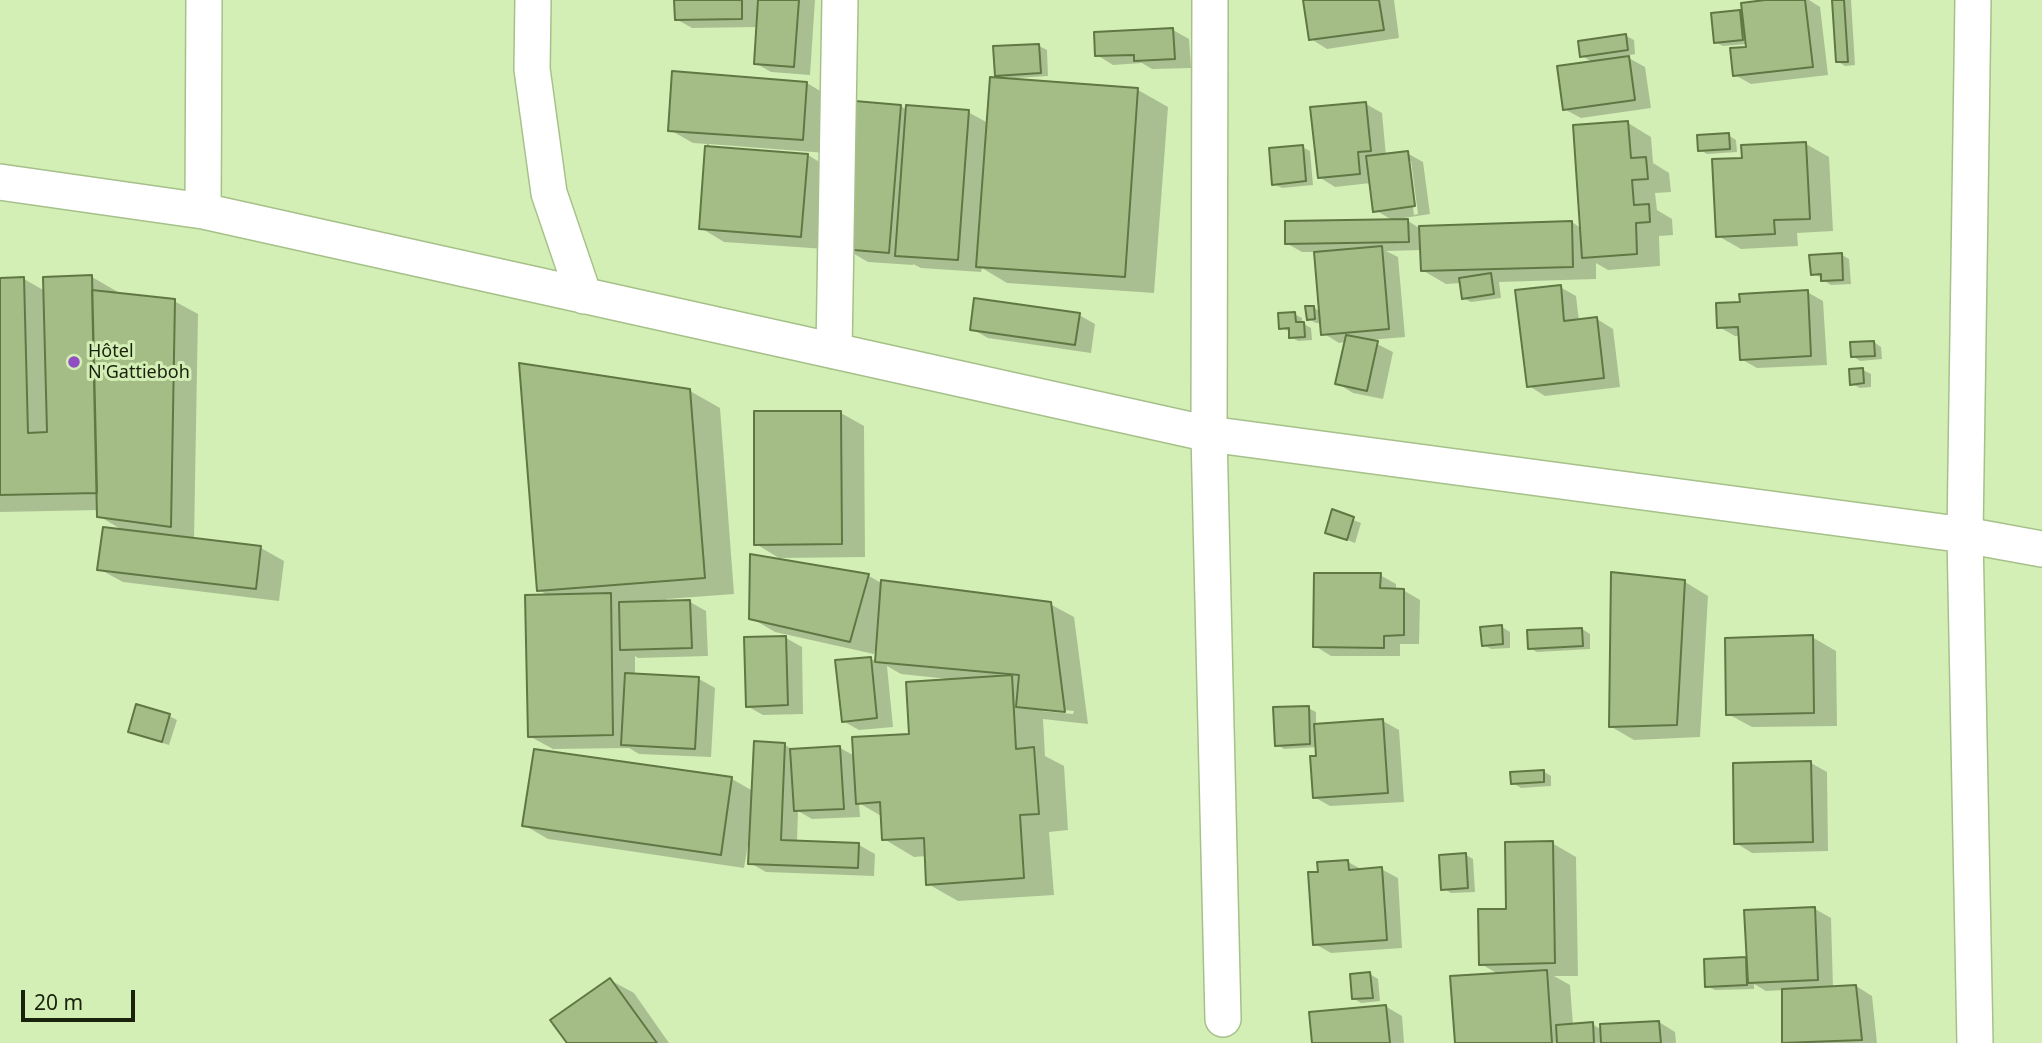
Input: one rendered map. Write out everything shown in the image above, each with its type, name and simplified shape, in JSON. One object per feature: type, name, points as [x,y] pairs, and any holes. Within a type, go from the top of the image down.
[{"type":"street","points":[[203,211],[204,0]]},
{"type":"street","points":[[533,0],[532,69],[550,193],[584,296]]},
{"type":"street","points":[[834,351],[839,0]]},
{"type":"street","points":[[1210,0],[1209,434],[1223,1019]]},
{"type":"street","points":[[1973,0],[1965,535],[1975,1043]]},
{"type":"street","points":[[0,182],[203,211],[1209,434],[1965,535],[2042,549]]},
{"type":"building","points":[[674,0],[742,0],[742,19],[675,20]]},
{"type":"building","points":[[758,0],[799,0],[794,67],[754,64]]},
{"type":"building","points":[[1303,0],[1379,0],[1384,30],[1309,40]]},
{"type":"building","points":[[1805,0],[1813,67],[1733,76],[1730,48],[1746,47],[1741,3]]},
{"type":"building","points":[[1832,0],[1844,0],[1848,62],[1836,62]]},
{"type":"building","points":[[1740,10],[1743,40],[1714,43],[1711,13]]},
{"type":"building","points":[[1173,28],[1175,59],[1134,61],[1134,55],[1095,56],[1094,32]]},
{"type":"building","points":[[1626,34],[1628,50],[1580,57],[1578,41]]},
{"type":"building","points":[[1039,44],[1041,73],[995,76],[993,46]]},
{"type":"building","points":[[1629,56],[1635,100],[1563,110],[1557,66]]},
{"type":"building","points":[[672,71],[807,82],[803,140],[668,131]]},
{"type":"building","points":[[990,77],[1138,88],[1125,277],[976,267]]},
{"type":"building","points":[[855,101],[901,105],[889,253],[842,249]]},
{"type":"building","points":[[1366,102],[1371,151],[1358,152],[1360,174],[1318,178],[1310,107]]},
{"type":"building","points":[[906,105],[969,110],[958,260],[895,256]]},
{"type":"building","points":[[1628,121],[1631,158],[1646,157],[1648,179],[1632,180],[1634,205],[1649,204],[1650,222],[1636,223],[1637,254],[1582,258],[1573,125]]},
{"type":"building","points":[[1729,133],[1730,149],[1698,151],[1697,135]]},
{"type":"building","points":[[1806,142],[1810,219],[1774,220],[1775,234],[1716,237],[1712,159],[1742,158],[1741,145]]},
{"type":"building","points":[[1303,145],[1306,181],[1272,185],[1269,148]]},
{"type":"building","points":[[705,146],[808,154],[801,237],[699,229]]},
{"type":"building","points":[[1408,151],[1415,206],[1373,212],[1366,156]]},
{"type":"building","points":[[1408,219],[1409,242],[1285,244],[1285,221]]},
{"type":"building","points":[[1572,221],[1573,267],[1421,271],[1419,226]]},
{"type":"building","points":[[1382,246],[1389,329],[1321,335],[1314,252]]},
{"type":"building","points":[[1842,253],[1843,280],[1821,281],[1821,274],[1811,275],[1809,255]]},
{"type":"building","points":[[1491,273],[1494,294],[1462,299],[1459,278]]},
{"type":"building","points":[[92,275],[97,493],[0,495],[0,278],[24,277],[28,433],[47,432],[43,277]]},
{"type":"building","points":[[1561,285],[1564,321],[1597,317],[1604,378],[1527,387],[1515,290]]},
{"type":"building","points":[[92,290],[175,299],[171,527],[97,517]]},
{"type":"building","points":[[1808,290],[1811,356],[1740,360],[1738,327],[1717,328],[1716,303],[1740,302],[1739,294]]},
{"type":"building","points":[[974,298],[1080,313],[1075,345],[970,330]]},
{"type":"building","points":[[1305,306],[1314,306],[1315,319],[1307,320]]},
{"type":"building","points":[[1295,312],[1296,322],[1304,322],[1305,337],[1289,338],[1289,328],[1279,329],[1278,313]]},
{"type":"building","points":[[1346,335],[1378,341],[1367,391],[1335,384]]},
{"type":"building","points":[[1874,341],[1875,356],[1851,357],[1850,342]]},
{"type":"building","points":[[519,363],[690,389],[705,578],[537,591]]},
{"type":"building","points":[[1863,368],[1864,383],[1850,385],[1849,369]]},
{"type":"building","points":[[754,411],[841,411],[842,544],[754,545]]},
{"type":"building","points":[[1332,509],[1354,517],[1347,540],[1325,533]]},
{"type":"building","points":[[103,527],[261,546],[256,589],[97,570]]},
{"type":"building","points":[[750,554],[869,574],[850,642],[749,619]]},
{"type":"building","points":[[1611,572],[1685,580],[1677,725],[1609,727]]},
{"type":"building","points":[[1314,573],[1381,573],[1380,588],[1404,589],[1404,635],[1384,636],[1384,648],[1313,647]]},
{"type":"building","points":[[881,580],[1051,602],[1065,712],[1016,707],[1019,675],[875,662]]},
{"type":"building","points":[[611,593],[613,735],[528,737],[525,595]]},
{"type":"building","points":[[690,600],[692,648],[620,650],[619,602]]},
{"type":"building","points":[[1502,625],[1503,644],[1482,646],[1480,627]]},
{"type":"building","points":[[1582,628],[1583,646],[1528,649],[1527,630]]},
{"type":"building","points":[[1813,635],[1814,713],[1726,715],[1725,638]]},
{"type":"building","points":[[786,636],[788,705],[746,707],[744,637]]},
{"type":"building","points":[[871,657],[877,718],[842,722],[835,660]]},
{"type":"building","points":[[625,673],[699,677],[695,749],[621,745]]},
{"type":"building","points":[[1012,675],[1016,749],[1034,747],[1039,814],[1020,815],[1024,878],[926,885],[924,838],[882,840],[880,802],[856,804],[852,737],[909,734],[906,682]]},
{"type":"building","points":[[136,704],[170,714],[162,742],[128,732]]},
{"type":"building","points":[[1309,706],[1310,744],[1275,746],[1273,707]]},
{"type":"building","points":[[1383,719],[1388,793],[1313,798],[1310,756],[1316,756],[1314,724]]},
{"type":"building","points":[[754,741],[785,743],[781,840],[859,843],[858,868],[748,864]]},
{"type":"building","points":[[840,746],[844,809],[794,811],[790,749]]},
{"type":"building","points":[[534,749],[732,777],[721,855],[522,826]]},
{"type":"building","points":[[1811,761],[1813,842],[1734,844],[1733,763]]},
{"type":"building","points":[[1544,770],[1544,782],[1511,784],[1510,772]]},
{"type":"building","points":[[1553,841],[1555,963],[1479,965],[1478,909],[1506,909],[1505,842]]},
{"type":"building","points":[[1466,853],[1468,888],[1441,890],[1439,855]]},
{"type":"building","points":[[1348,860],[1349,870],[1382,867],[1387,940],[1313,945],[1308,872],[1318,872],[1317,862]]},
{"type":"building","points":[[1815,907],[1818,980],[1748,983],[1744,910]]},
{"type":"building","points":[[1746,957],[1747,985],[1705,987],[1704,959]]},
{"type":"building","points":[[1547,970],[1552,1043],[1455,1043],[1450,976]]},
{"type":"building","points":[[1370,972],[1373,998],[1352,999],[1350,974]]},
{"type":"building","points":[[610,978],[657,1043],[567,1043],[550,1020]]},
{"type":"building","points":[[1856,985],[1862,1040],[1782,1043],[1782,989]]},
{"type":"building","points":[[1386,1005],[1390,1043],[1312,1043],[1309,1012]]},
{"type":"building","points":[[1659,1021],[1661,1043],[1601,1043],[1600,1024]]},
{"type":"building","points":[[1593,1022],[1594,1043],[1557,1043],[1556,1025]]},
{"type":"place","name":"Hôtel N'Gattieboh","points":[[74,362]]}]
